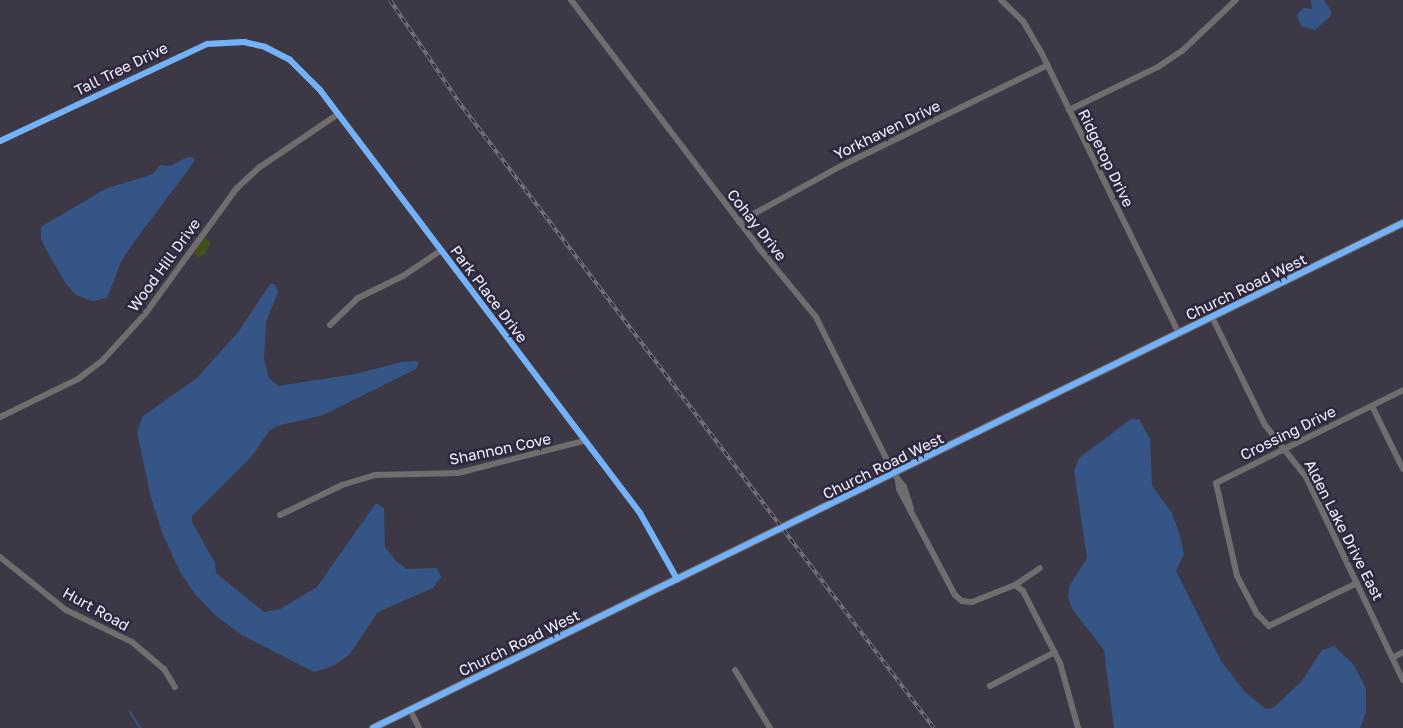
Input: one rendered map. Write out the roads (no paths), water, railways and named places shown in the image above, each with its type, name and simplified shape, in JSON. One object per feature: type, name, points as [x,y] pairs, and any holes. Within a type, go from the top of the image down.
[{"type":"street","name":"Cohay Drive","points":[[571,0],[739,222],[816,317],[896,477],[904,487],[911,508],[959,600],[972,602],[1015,585]]},
{"type":"street","name":"Ridgetop Drive","points":[[1001,0],[1029,29],[1179,334]]},
{"type":"street","points":[[1069,110],[1158,68],[1182,51],[1236,0]]},
{"type":"street","name":"Tall Tree Drive","points":[[0,141],[190,50],[213,42],[259,45]]},
{"type":"street","name":"Park Place Drive","points":[[259,45],[281,55],[304,70],[640,513],[677,579]]},
{"type":"street","name":"Yorkhaven Drive","points":[[739,222],[834,170],[1048,65]]},
{"type":"street","name":"Wood Hill Drive","points":[[0,417],[78,379],[110,354],[145,314],[236,189],[260,167],[338,114]]},
{"type":"street","name":"Church Road West","points":[[373,728],[677,579],[896,477],[1212,317],[1403,223]]},
{"type":"street","points":[[330,325],[358,298],[404,276],[440,251]]},
{"type":"street","name":"Alden Lake Drive East","points":[[1212,317],[1265,425],[1306,477],[1394,657],[1403,680]]},
{"type":"street","name":"Crossing Drive","points":[[1357,583],[1269,626],[1257,614],[1237,576],[1216,483],[1403,390]]},
{"type":"street","points":[[1372,406],[1403,469]]},
{"type":"street","name":"Shannon Cove","points":[[280,516],[342,485],[375,475],[458,472],[584,441]]},
{"type":"street","name":"Hurt Road","points":[[0,557],[66,610],[132,642],[164,669],[175,687]]},
{"type":"street","points":[[1040,568],[1015,585],[1023,591],[1055,652],[1064,674],[1078,728]]},
{"type":"street","points":[[990,686],[1055,652]]},
{"type":"street","points":[[1394,657],[1403,652]]},
{"type":"street","points":[[735,670],[752,703],[770,728]]},
{"type":"street","points":[[410,710],[419,728]]},
{"type":"water","points":[[1311,0],[1324,0],[1331,11],[1331,16],[1315,30],[1301,26],[1297,15],[1303,8],[1312,9]]},
{"type":"water","points":[[188,157],[194,158],[194,162],[131,246],[121,262],[107,298],[92,301],[76,295],[66,284],[48,253],[41,239],[41,227],[105,189],[153,174],[160,165],[170,166]]},
{"type":"water","points":[[270,284],[275,284],[278,292],[266,322],[264,359],[269,378],[278,386],[355,374],[402,362],[417,361],[419,363],[416,369],[323,415],[277,426],[269,431],[252,456],[192,516],[192,522],[215,563],[216,573],[264,612],[280,609],[317,587],[376,503],[384,508],[385,547],[396,561],[407,569],[437,568],[441,577],[433,588],[378,612],[349,655],[333,666],[314,672],[242,635],[216,616],[195,594],[180,572],[163,535],[151,498],[137,432],[143,416],[197,378],[239,331]]},
{"type":"water","points":[[1131,419],[1139,419],[1150,439],[1152,486],[1172,513],[1184,554],[1176,571],[1221,661],[1245,692],[1266,709],[1273,708],[1302,681],[1322,650],[1334,646],[1354,665],[1366,689],[1366,713],[1360,728],[1114,728],[1104,650],[1073,610],[1068,598],[1069,587],[1087,558],[1074,471],[1079,458]]},
{"type":"waterway","points":[[130,712],[140,728]]},
{"type":"railway","points":[[390,0],[458,101],[934,728]]}]
